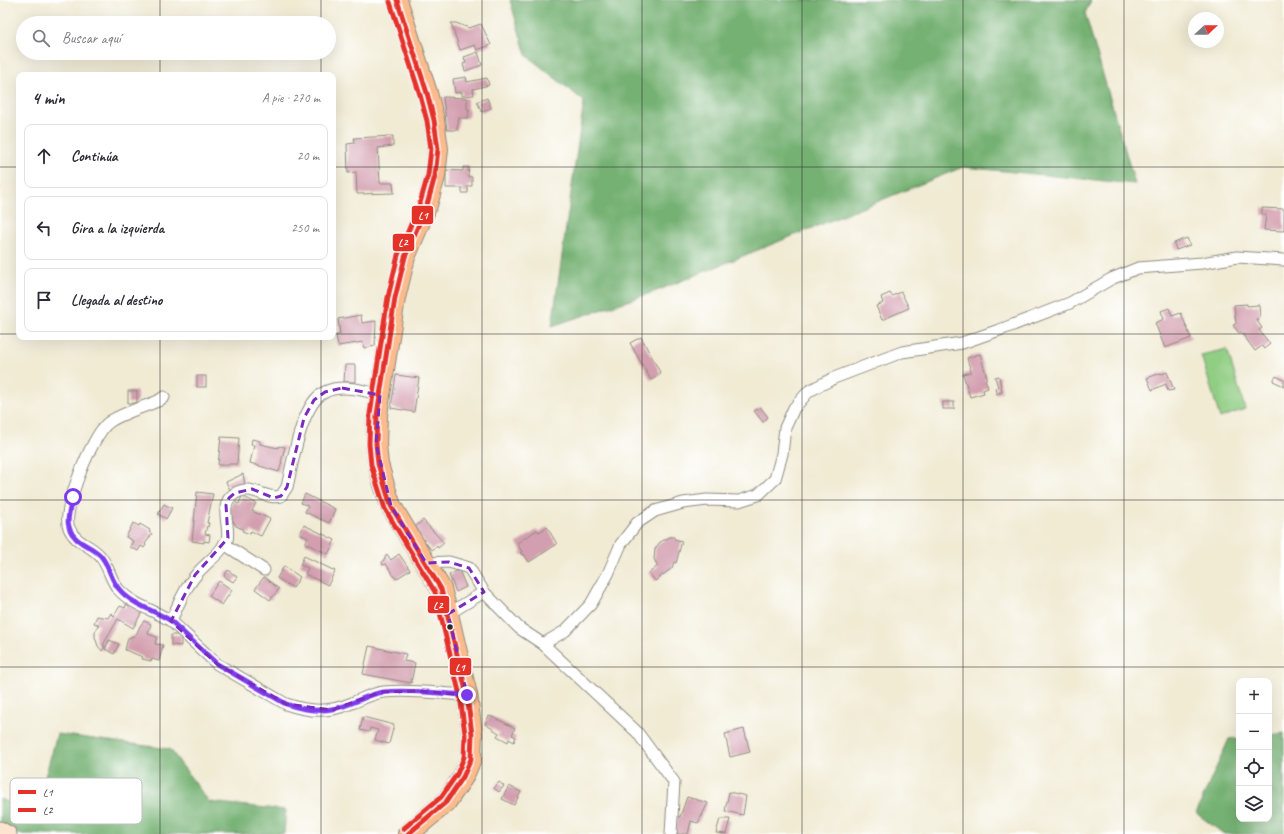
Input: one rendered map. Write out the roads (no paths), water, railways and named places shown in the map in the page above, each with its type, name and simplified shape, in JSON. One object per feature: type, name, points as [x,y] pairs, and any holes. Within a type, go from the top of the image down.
[{"type":"highway","points":[[398,0],[427,93],[434,120],[438,149],[435,176],[427,205],[405,257],[395,298],[377,415],[376,444],[378,464],[391,506],[441,589],[467,695],[472,734],[471,759],[464,777],[446,802],[408,834]]},
{"type":"street","points":[[543,644],[565,631],[591,604],[608,574],[621,544],[637,523],[655,511],[682,503],[707,500],[739,501],[758,495],[775,479],[782,454],[786,428],[794,408],[809,391],[834,378],[902,352],[962,343],[1005,328],[1070,303],[1111,279],[1138,268],[1202,263],[1237,257],[1284,260]]},
{"type":"street","points":[[171,621],[184,594],[196,575],[228,538],[226,505],[230,498],[235,493],[252,489],[274,498],[281,496],[287,487],[304,418],[314,400],[325,392],[342,388],[360,390],[380,395]]},
{"type":"street","points":[[164,397],[158,401],[115,418],[104,426],[96,438],[80,472],[73,497],[68,526],[76,539],[99,554],[105,562],[119,590],[142,607],[164,616],[171,621],[217,664],[286,704],[294,707],[332,710],[381,692],[399,691],[467,695]]},
{"type":"street","points":[[224,544],[264,570]]},
{"type":"street","points":[[426,563],[449,562],[469,568],[484,592],[519,628],[543,644],[637,732],[674,782],[671,834]]},
{"type":"street","points":[[448,614],[484,592]]},
{"type":"street","points":[[0,829],[9,834]]}]
